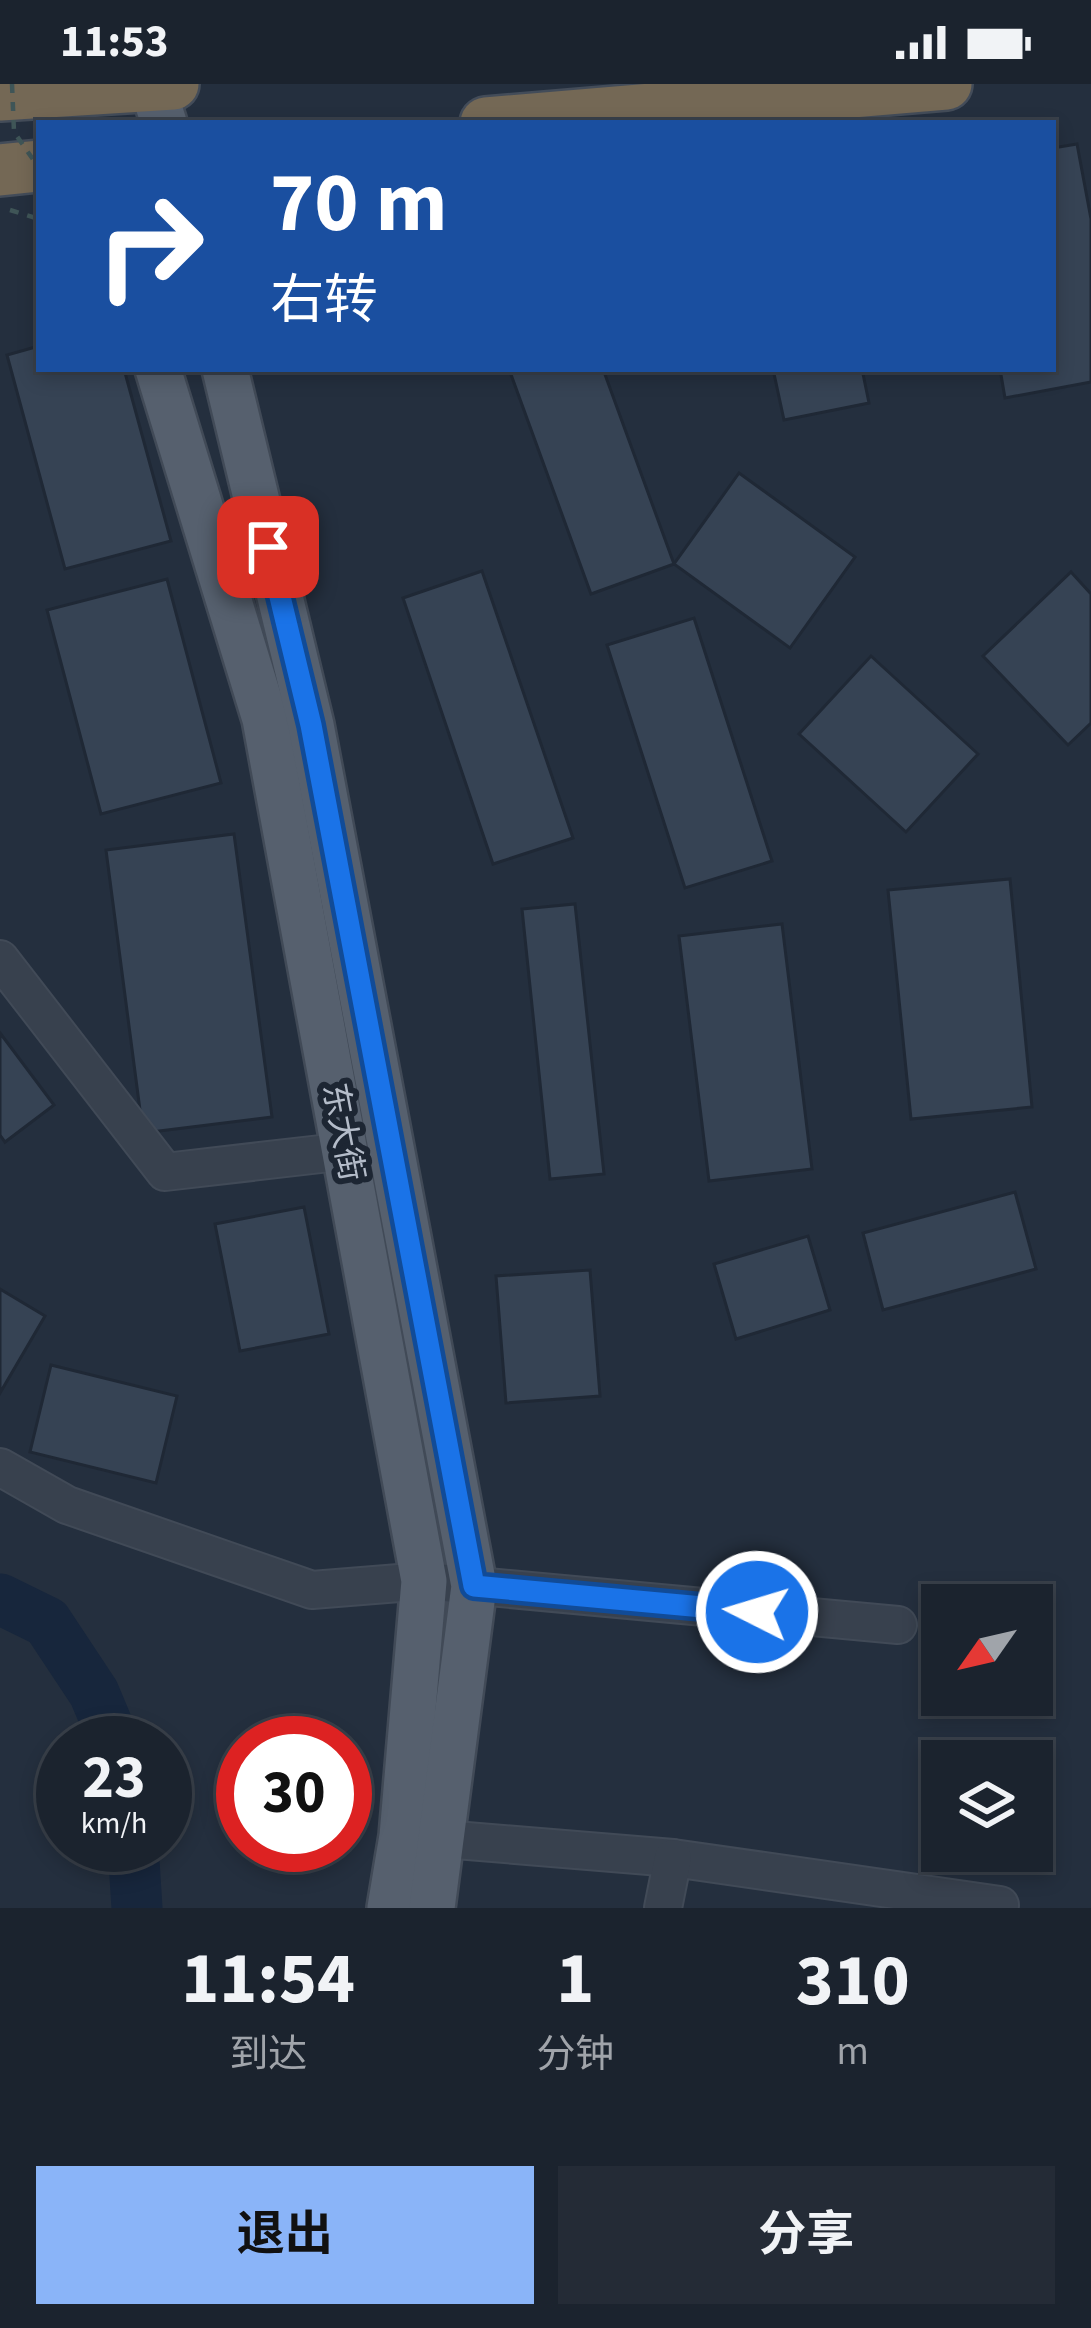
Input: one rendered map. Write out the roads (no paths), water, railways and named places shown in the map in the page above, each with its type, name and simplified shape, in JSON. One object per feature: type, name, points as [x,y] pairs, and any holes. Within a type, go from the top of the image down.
[{"type":"highway","points":[[521,120],[946,84]]},
{"type":"highway","points":[[0,95],[70,99],[160,94]]},
{"type":"highway","points":[[0,170],[36,167]]},
{"type":"main road","name":"东大街","points":[[159,372],[265,719],[424,1581],[422,1838],[390,1908]]},
{"type":"main road","points":[[226,372],[311,725],[474,1586],[422,1838],[432,1908]]},
{"type":"street","points":[[0,959],[165,1172],[346,1150]]},
{"type":"street","points":[[0,1467],[68,1505],[312,1590],[424,1581],[898,1625]]},
{"type":"street","points":[[422,1838],[674,1858],[1000,1905],[996,1908]]},
{"type":"street","points":[[663,1908],[674,1858]]},
{"type":"waterway","points":[[0,1599],[47,1622],[94,1693],[104,1716]]},
{"type":"waterway","points":[[135,1872],[137,1908]]}]
